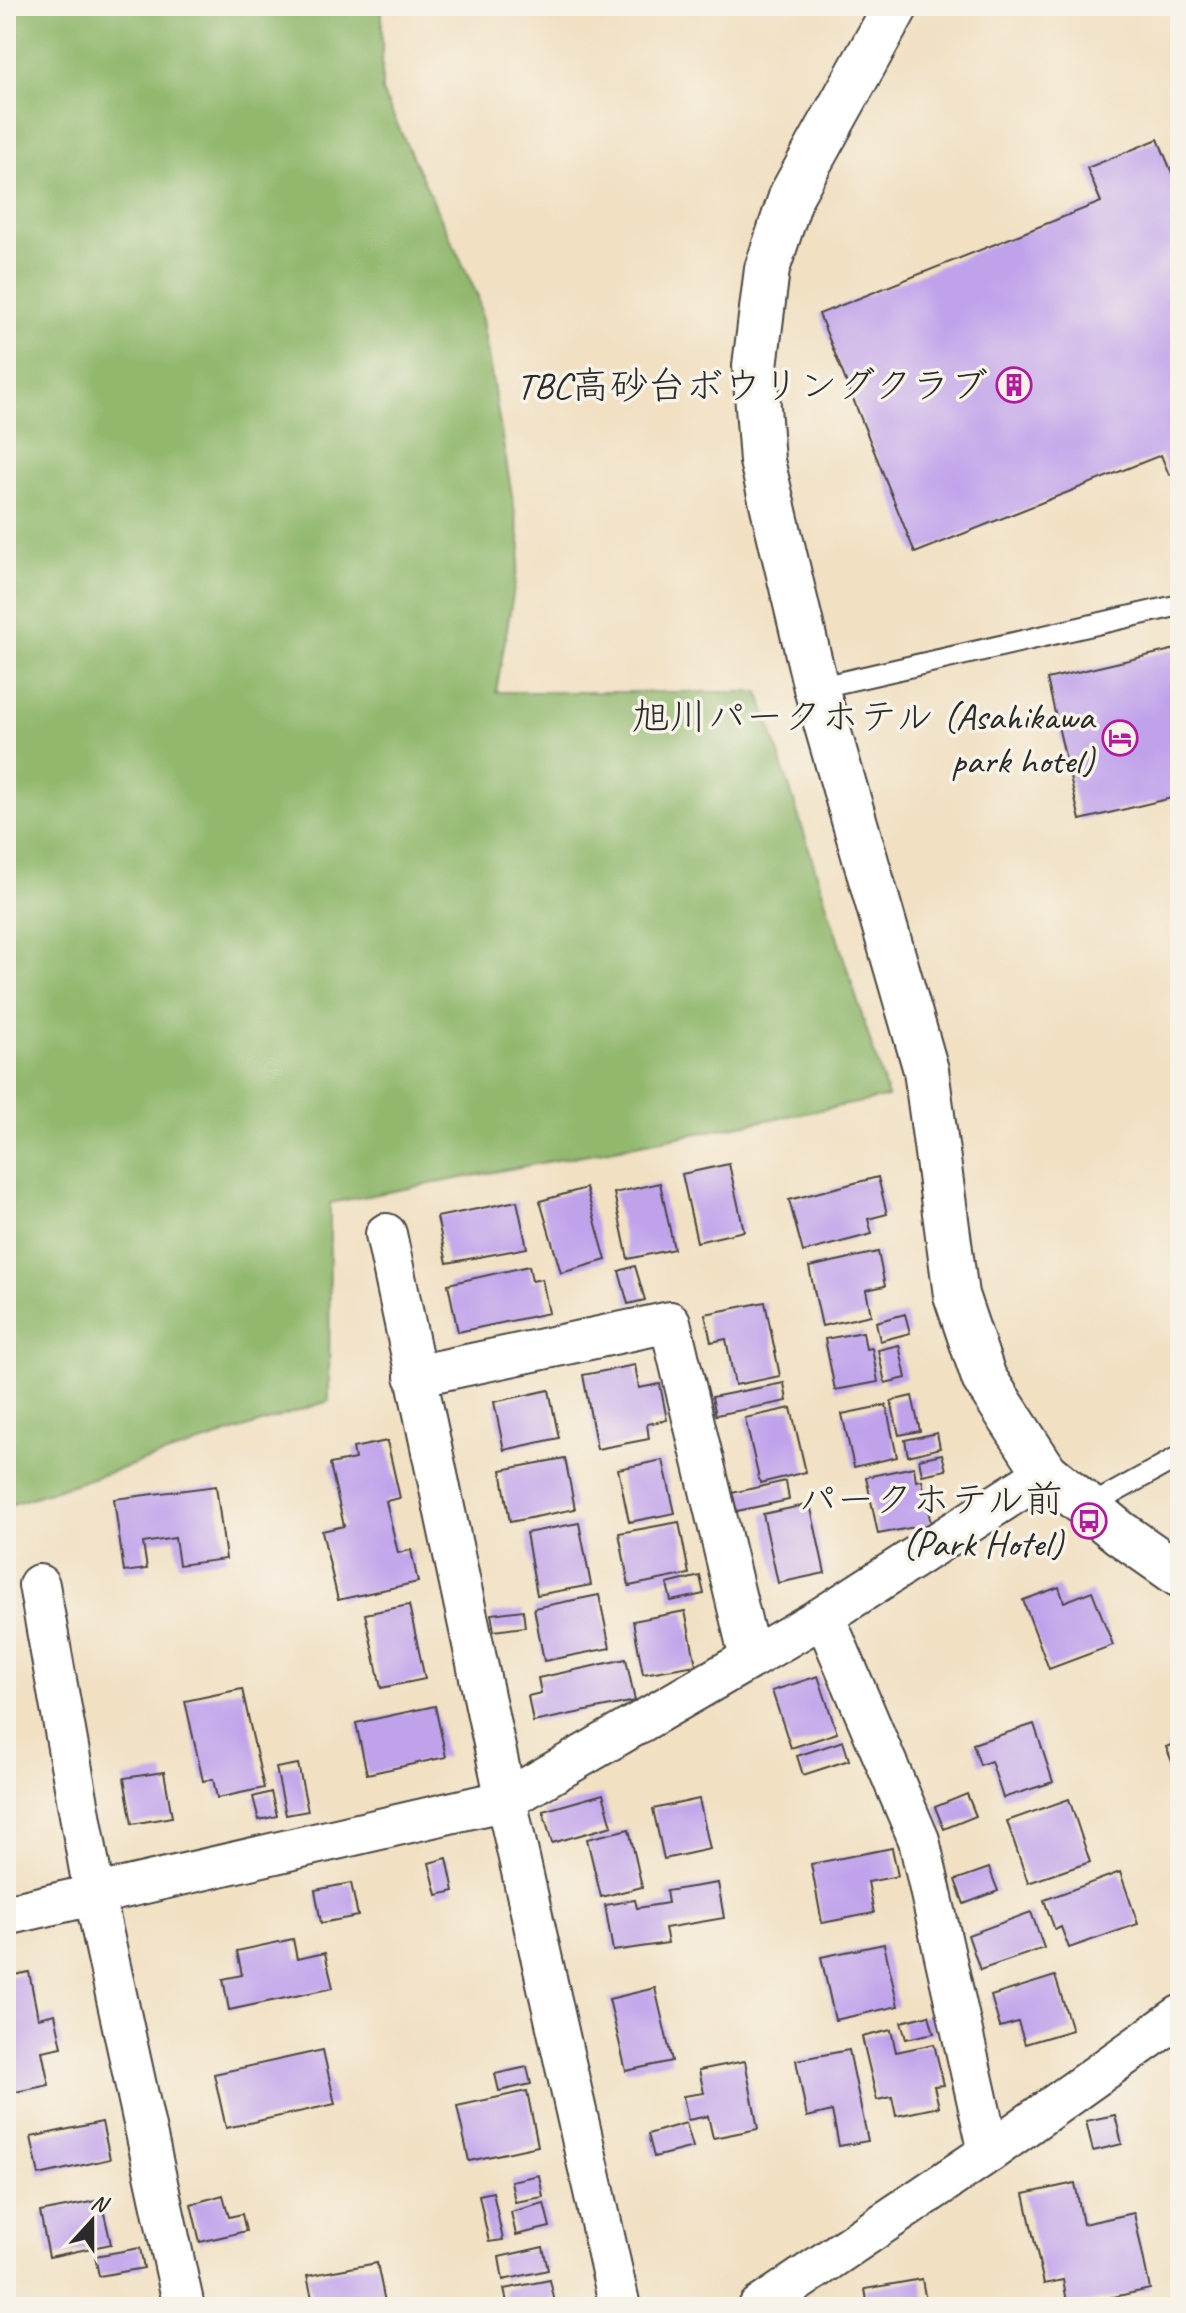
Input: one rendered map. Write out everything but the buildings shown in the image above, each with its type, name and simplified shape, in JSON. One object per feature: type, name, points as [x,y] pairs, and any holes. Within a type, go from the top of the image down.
[{"type":"street","points":[[896,6],[792,194],[767,269],[755,366],[762,461],[816,688],[926,1070],[956,1295],[984,1378],[1046,1473],[1180,1575]]},
{"type":"street","points":[[386,1234],[506,1800],[620,2307]]},
{"type":"street","points":[[415,1376],[670,1322],[750,1658]]},
{"type":"street","points":[[6,1915],[506,1800],[824,1616],[1046,1473]]},
{"type":"street","points":[[39,1585],[94,1893],[184,2307]]},
{"type":"street","points":[[824,1616],[919,1840],[989,2152]]},
{"type":"street","points":[[759,2307],[989,2152],[1180,2016]]},
{"type":"lane","points":[[816,688],[1180,605]]},
{"type":"lane","points":[[1088,1507],[1180,1456]]},
{"type":"green space","points":[[6,6],[382,6],[382,92],[478,297],[521,548],[496,692],[759,692],[888,1097],[330,1203],[329,1401],[6,1506]]},
{"type":"place","name":"TBC高砂台ボウリングクラブ","points":[[1014,385]]},
{"type":"place","name":"旭川パークホテル (Asahikawa park hotel)","points":[[1120,738]]},
{"type":"place","name":"パークホテル前 (Park Hotel)","points":[[1089,1521]]}]
